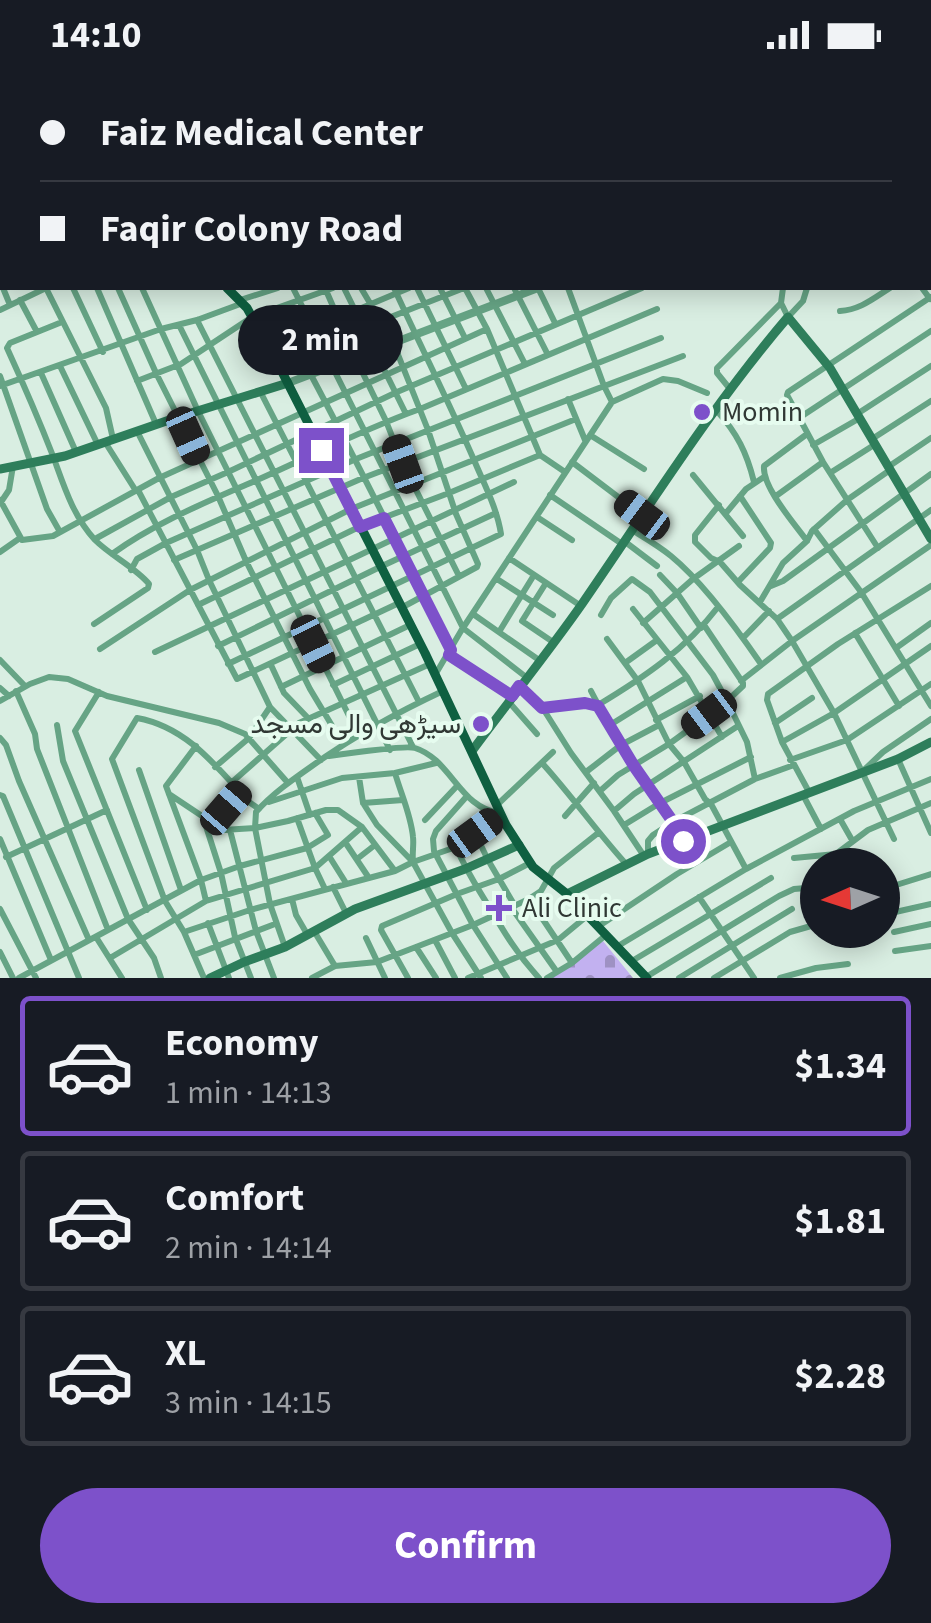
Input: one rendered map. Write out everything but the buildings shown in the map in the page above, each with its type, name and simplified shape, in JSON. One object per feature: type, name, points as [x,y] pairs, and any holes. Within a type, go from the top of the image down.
[{"type":"main road","points":[[229,290],[252,317],[288,383],[519,846],[530,863],[567,894],[647,977]]},
{"type":"main road","points":[[472,751],[580,606],[730,388],[788,318],[844,390],[931,542]]},
{"type":"main road","points":[[0,470],[76,452],[288,383]]},
{"type":"main road","points":[[567,894],[646,855],[898,759],[931,742]]},
{"type":"main road","points":[[207,978],[227,974],[244,962],[285,948],[346,913],[519,846]]},
{"type":"street","points":[[5,290],[10,305]]},
{"type":"street","points":[[47,290],[106,408],[105,442]]},
{"type":"street","points":[[75,290],[102,352]]},
{"type":"street","points":[[97,290],[156,424]]},
{"type":"street","points":[[119,290],[246,562],[343,744]]},
{"type":"street","points":[[143,290],[198,411],[358,734]]},
{"type":"street","points":[[60,532],[47,509],[1,382],[22,380],[273,290]]},
{"type":"street","points":[[295,290],[463,628],[526,677]]},
{"type":"street","points":[[138,380],[178,365],[252,317],[323,290]]},
{"type":"street","points":[[329,290],[403,464],[459,576]]},
{"type":"street","points":[[345,290],[406,414]]},
{"type":"street","points":[[60,366],[148,509],[237,679],[374,614],[424,596],[478,565],[454,510],[394,342],[362,290]]},
{"type":"street","points":[[228,664],[501,534],[466,440],[395,290],[269,348]]},
{"type":"street","points":[[417,290],[466,389]]},
{"type":"street","points":[[466,290],[487,329],[540,455],[565,472]]},
{"type":"street","points":[[487,290],[525,364]]},
{"type":"street","points":[[539,290],[555,323]]},
{"type":"street","points":[[569,290],[612,402]]},
{"type":"street","points":[[94,539],[170,497],[397,392],[637,290]]},
{"type":"street","points":[[730,388],[717,374],[717,368],[780,302],[783,290]]},
{"type":"street","points":[[780,302],[788,318],[807,290]]},
{"type":"street","points":[[840,311],[864,305],[887,290]]},
{"type":"street","points":[[0,310],[28,291]]},
{"type":"street","points":[[277,362],[424,304],[442,292],[465,338]]},
{"type":"street","points":[[288,383],[495,306],[517,292],[548,355]]},
{"type":"street","points":[[878,548],[798,418],[788,392],[930,298]]},
{"type":"street","points":[[20,300],[36,332]]},
{"type":"street","points":[[112,554],[218,496],[386,421],[657,309]]},
{"type":"street","points":[[196,320],[413,747],[438,763],[481,810],[499,809]]},
{"type":"street","points":[[62,322],[7,344],[66,494],[94,539],[148,580],[149,586],[94,624]]},
{"type":"street","points":[[179,325],[390,750]]},
{"type":"street","points":[[13,466],[9,490],[0,502],[20,538],[26,541],[60,532],[159,478],[487,329]]},
{"type":"street","points":[[798,418],[931,331]]},
{"type":"street","points":[[130,570],[137,560],[188,533],[356,459],[662,338]]},
{"type":"street","points":[[174,560],[363,478],[683,356]]},
{"type":"street","points":[[814,445],[931,366]]},
{"type":"street","points":[[41,373],[76,452]]},
{"type":"street","points":[[310,374],[450,652],[510,699],[537,734]]},
{"type":"street","points":[[436,675],[612,402],[663,379],[707,392]]},
{"type":"street","points":[[261,392],[419,702]]},
{"type":"street","points":[[568,399],[588,438],[644,470]]},
{"type":"street","points":[[830,473],[931,401]]},
{"type":"street","points":[[716,411],[739,438],[754,482]]},
{"type":"street","points":[[100,649],[190,590],[305,532],[394,491],[576,419]]},
{"type":"street","points":[[137,431],[270,707],[324,758],[413,747]]},
{"type":"street","points":[[808,434],[764,466],[764,477],[808,542]]},
{"type":"street","points":[[760,602],[783,563],[808,542],[814,529],[931,438]]},
{"type":"street","points":[[197,605],[360,527],[540,455]]},
{"type":"street","points":[[572,462],[642,515]]},
{"type":"street","points":[[776,496],[824,462]]},
{"type":"street","points":[[772,586],[931,474]]},
{"type":"street","points":[[693,475],[743,536]]},
{"type":"street","points":[[726,512],[754,482],[764,477]]},
{"type":"street","points":[[155,652],[514,482]]},
{"type":"street","points":[[550,495],[658,566]]},
{"type":"street","points":[[737,582],[771,545],[740,496]]},
{"type":"street","points":[[719,505],[694,538],[695,542],[777,619],[792,641],[834,713],[894,839]]},
{"type":"street","points":[[777,619],[931,510]]},
{"type":"street","points":[[218,646],[496,513]]},
{"type":"street","points":[[536,517],[572,540]]},
{"type":"street","points":[[814,529],[861,592],[931,706]]},
{"type":"street","points":[[632,530],[669,554],[718,606],[761,664]]},
{"type":"street","points":[[0,552],[20,538]]},
{"type":"street","points":[[741,681],[931,542]]},
{"type":"street","points":[[643,623],[738,546]]},
{"type":"street","points":[[509,558],[580,606]]},
{"type":"street","points":[[499,632],[534,575]]},
{"type":"street","points":[[660,575],[741,681],[743,686],[727,700]]},
{"type":"street","points":[[496,579],[553,614]]},
{"type":"street","points":[[601,615],[630,579],[650,592],[713,675],[747,742],[755,779]]},
{"type":"street","points":[[546,583],[522,621],[553,642]]},
{"type":"street","points":[[821,829],[766,697],[855,633],[931,586]]},
{"type":"street","points":[[542,708],[585,703],[598,706],[671,656],[718,606]]},
{"type":"street","points":[[633,609],[687,677],[722,737]]},
{"type":"street","points":[[743,638],[769,611]]},
{"type":"street","points":[[473,614],[539,660]]},
{"type":"street","points":[[281,686],[410,624]]},
{"type":"street","points":[[896,648],[931,624]]},
{"type":"street","points":[[855,633],[898,706]]},
{"type":"street","points":[[607,639],[638,682],[669,744],[710,804],[746,869]]},
{"type":"street","points":[[625,663],[657,640]]},
{"type":"street","points":[[334,685],[420,644]]},
{"type":"street","points":[[782,742],[834,713],[931,646]]},
{"type":"street","points":[[0,660],[26,686]]},
{"type":"street","points":[[271,664],[281,686],[308,718]]},
{"type":"street","points":[[231,783],[308,718],[430,664]]},
{"type":"street","points":[[0,701],[49,676],[68,679],[99,692],[219,723],[245,734],[288,783]]},
{"type":"street","points":[[610,725],[687,677]]},
{"type":"street","points":[[646,855],[653,834],[673,822],[755,779],[847,740],[931,684]]},
{"type":"street","points":[[519,686],[542,708],[646,855]]},
{"type":"street","points":[[0,688],[13,694],[34,734],[108,930]]},
{"type":"street","points":[[285,948],[270,904],[255,828],[256,812],[288,783],[358,734],[443,691]]},
{"type":"street","points":[[591,691],[683,841]]},
{"type":"street","points":[[99,692],[75,730],[147,910]]},
{"type":"street","points":[[586,772],[621,744],[700,696]]},
{"type":"street","points":[[775,723],[812,698]]},
{"type":"street","points":[[216,767],[249,738],[270,707]]},
{"type":"street","points":[[600,791],[709,714]]},
{"type":"street","points":[[207,978],[165,901],[112,760],[137,718],[156,722],[180,733],[240,792],[261,807]]},
{"type":"street","points":[[862,772],[883,752],[931,719]]},
{"type":"street","points":[[57,724],[63,761],[128,919],[154,958],[161,978]]},
{"type":"street","points":[[614,811],[738,726]]},
{"type":"street","points":[[0,738],[93,938],[122,978]]},
{"type":"street","points":[[196,746],[166,786],[206,901]]},
{"type":"street","points":[[184,932],[270,904],[395,871],[456,847],[475,833],[553,752]]},
{"type":"street","points":[[624,826],[660,803],[750,758]]},
{"type":"street","points":[[898,759],[931,832]]},
{"type":"street","points":[[261,807],[342,778],[394,774],[438,763]]},
{"type":"street","points":[[542,763],[626,865]]},
{"type":"street","points":[[139,770],[180,890]]},
{"type":"street","points":[[394,774],[412,833],[413,862]]},
{"type":"street","points":[[0,952],[16,978],[34,974],[51,960],[201,880],[308,848],[328,836],[296,777]]},
{"type":"street","points":[[359,777],[363,804],[377,825],[413,862],[452,934],[480,975]]},
{"type":"street","points":[[618,946],[746,869],[840,819],[931,779]]},
{"type":"street","points":[[565,816],[594,783]]},
{"type":"street","points":[[425,820],[457,786]]},
{"type":"street","points":[[212,824],[240,792]]},
{"type":"street","points":[[169,794],[223,830],[255,828],[338,810],[362,827],[395,871]]},
{"type":"street","points":[[0,796],[79,978]]},
{"type":"street","points":[[467,796],[434,834],[434,851],[473,925],[507,978]]},
{"type":"street","points":[[363,804],[403,800]]},
{"type":"street","points":[[794,858],[836,854],[852,840],[931,803]]},
{"type":"street","points":[[6,856],[107,810]]},
{"type":"street","points":[[297,818],[315,868],[346,913]]},
{"type":"street","points":[[204,819],[221,872],[235,938],[251,978]]},
{"type":"street","points":[[840,819],[852,840]]},
{"type":"street","points":[[110,958],[206,901],[315,868],[362,827]]},
{"type":"street","points":[[230,830],[256,931],[274,978]]},
{"type":"street","points":[[475,833],[538,949],[557,972]]},
{"type":"street","points":[[312,978],[335,966],[377,962],[513,906],[541,891],[554,868],[598,833]]},
{"type":"street","points":[[0,839],[51,960]]},
{"type":"street","points":[[345,842],[369,878]]},
{"type":"street","points":[[456,847],[465,869],[518,956],[543,978],[572,963],[603,930],[662,883],[731,842]]},
{"type":"street","points":[[356,859],[376,845]]},
{"type":"street","points":[[329,856],[346,884]]},
{"type":"street","points":[[408,978],[381,928],[530,863]]},
{"type":"street","points":[[900,884],[931,874]]},
{"type":"street","points":[[632,962],[770,878]]},
{"type":"street","points":[[647,977],[788,891],[800,889]]},
{"type":"street","points":[[698,897],[754,978]]},
{"type":"street","points":[[292,899],[296,915],[335,966]]},
{"type":"street","points":[[900,911],[931,904]]},
{"type":"street","points":[[0,910],[34,974]]},
{"type":"street","points":[[679,978],[792,910]]},
{"type":"street","points":[[468,978],[558,940],[588,915]]},
{"type":"street","points":[[542,918],[572,963]]},
{"type":"street","points":[[208,924],[227,974]]},
{"type":"street","points":[[194,955],[275,924]]},
{"type":"street","points":[[900,931],[931,924]]},
{"type":"street","points":[[714,978],[800,929]]},
{"type":"street","points":[[366,938],[384,978]]},
{"type":"street","points":[[435,940],[455,978]]},
{"type":"street","points":[[895,951],[931,946]]},
{"type":"street","points":[[416,947],[436,978]]},
{"type":"street","points":[[780,978],[848,964]]},
{"type":"green space","points":[[603,941],[633,978],[551,978]]},
{"type":"place","name":"Momin","points":[[702,412]]},
{"type":"place","name":"سیڑھی والی مسجد","points":[[481,724]]},
{"type":"place","name":"Ali Clinic","points":[[499,908]]},
{"type":"route","points":[[321,450],[360,527],[384,518],[451,650],[449,655],[512,696],[519,686],[542,708],[585,703],[598,706],[683,841]]}]
